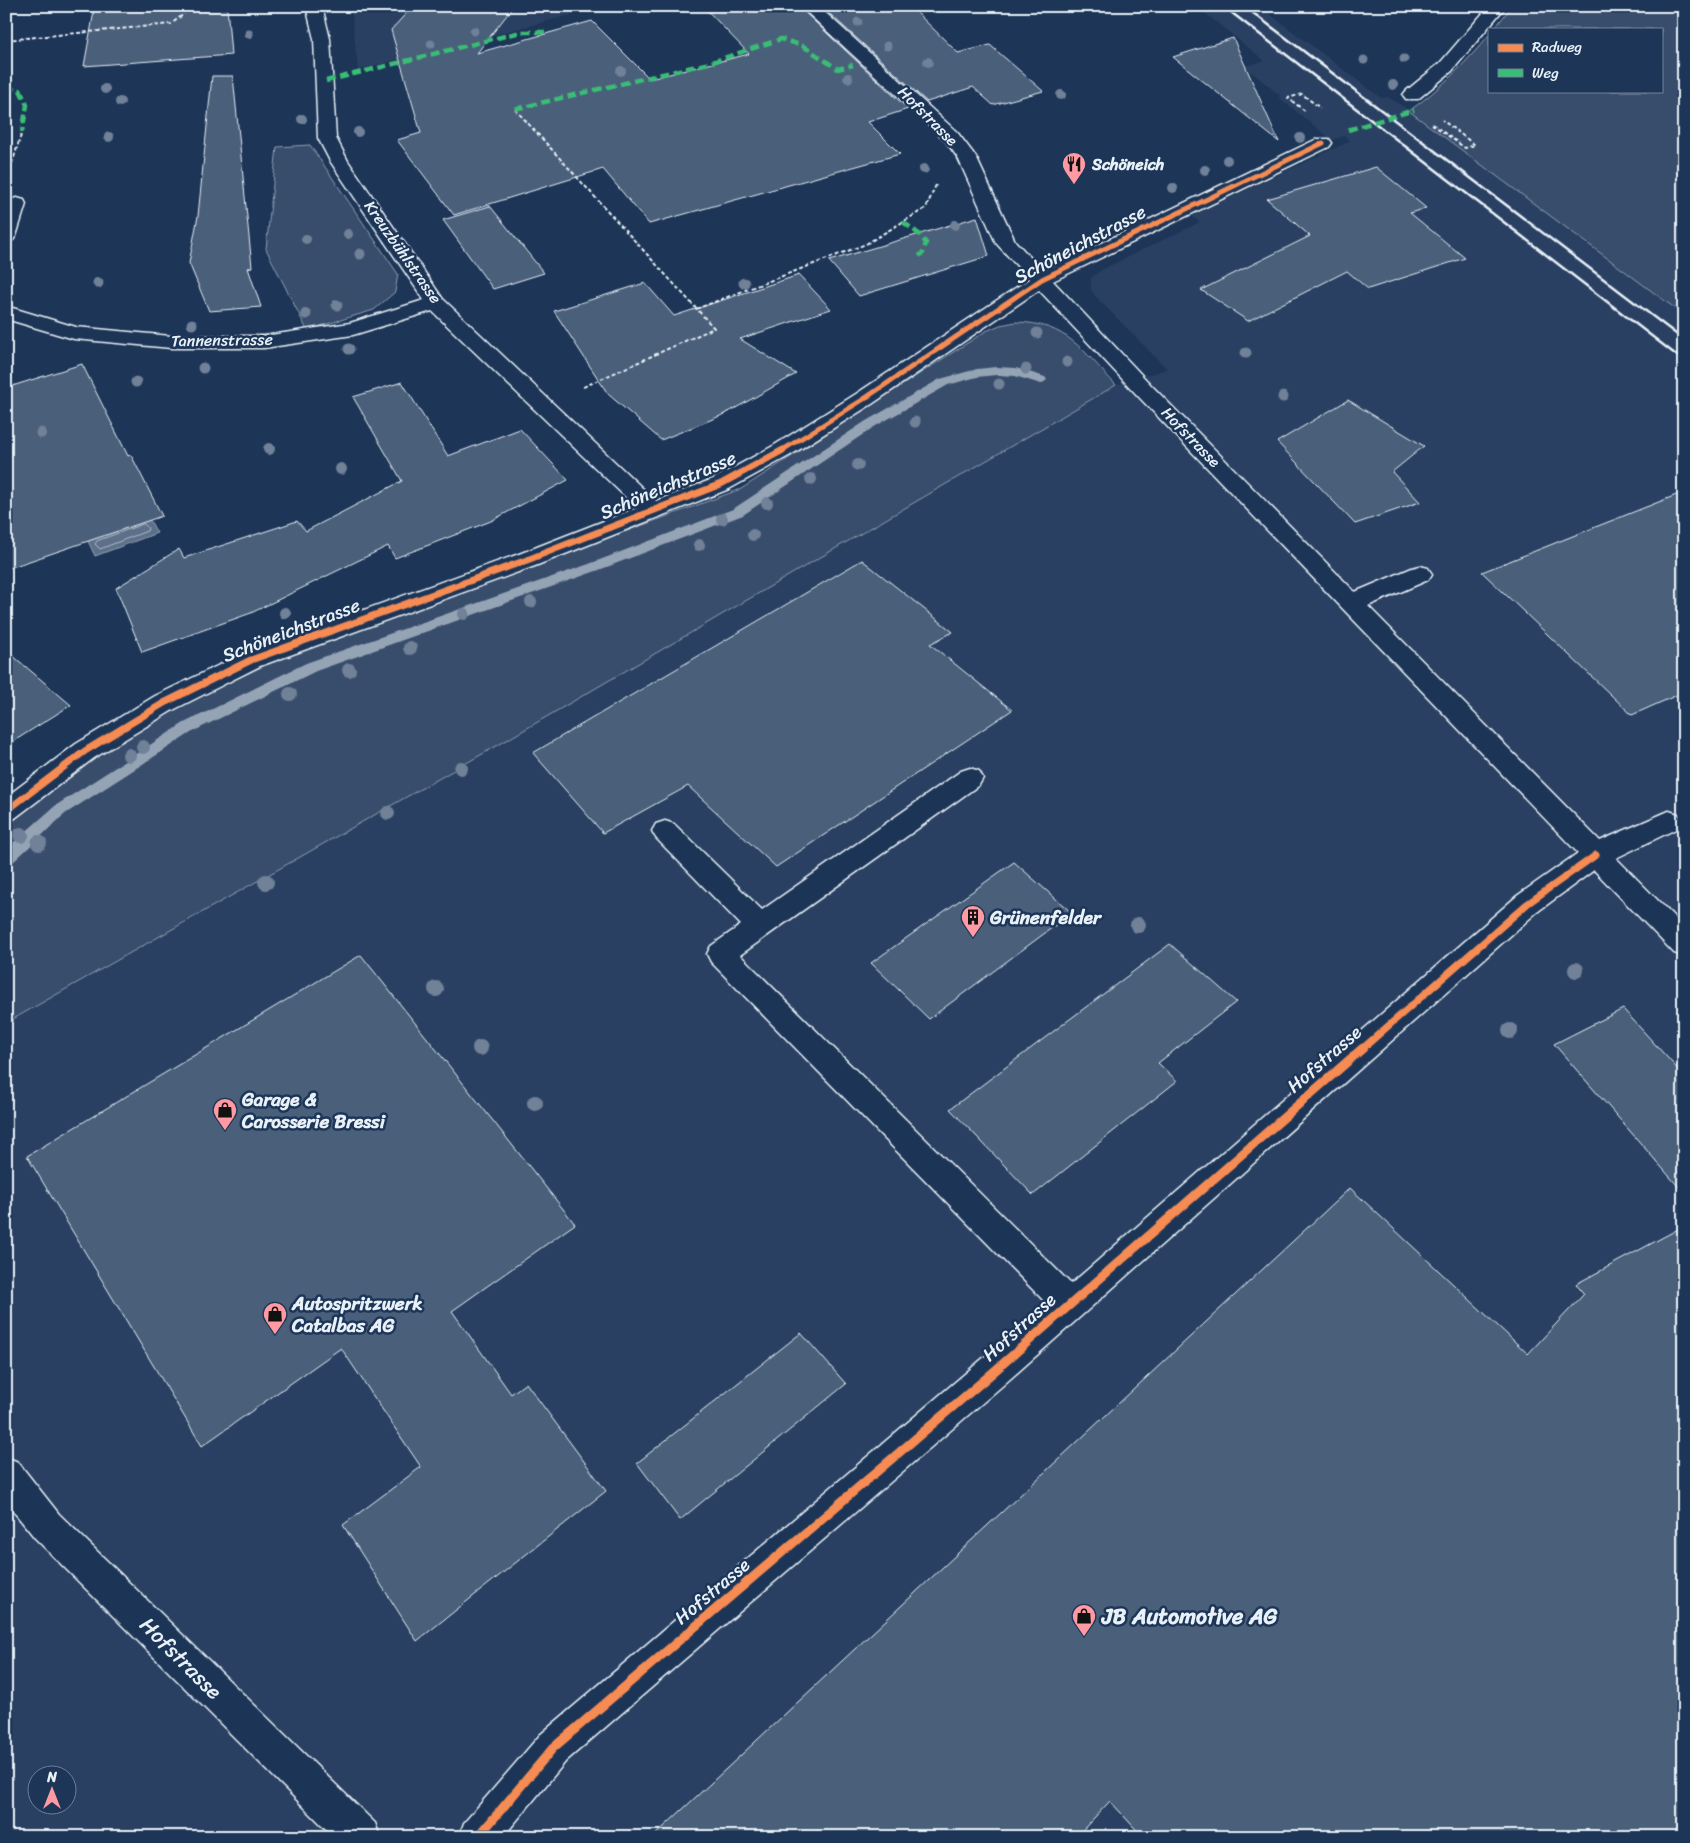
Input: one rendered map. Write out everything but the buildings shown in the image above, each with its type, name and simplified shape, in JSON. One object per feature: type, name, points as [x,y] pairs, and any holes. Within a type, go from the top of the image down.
[{"type":"street","name":"Kreuzbühlstrasse","points":[[314,6],[322,39],[328,138],[338,161],[436,303],[652,510]]},
{"type":"street","name":"Hofstrasse","points":[[808,6],[951,136],[967,157],[1006,243],[1042,278],[1145,391],[1684,945]]},
{"type":"street","points":[[1412,95],[1446,67],[1498,6]]},
{"type":"street","name":"Schöneichstrasse","points":[[6,812],[85,751],[164,703],[251,660],[527,560],[722,484],[782,451],[864,399],[1042,278],[1323,143]]},
{"type":"street","points":[[6,236],[17,204]]},
{"type":"street","name":"Tannenstrasse","points":[[6,312],[74,333],[171,342],[264,342],[353,329],[436,303]]},
{"type":"street","points":[[1352,603],[1420,574]]},
{"type":"street","points":[[970,778],[721,954],[1069,1304]]},
{"type":"street","points":[[1596,856],[1669,822]]},
{"type":"street","points":[[666,831],[760,926]]},
{"type":"street","name":"Hofstrasse","points":[[478,1837],[553,1748],[990,1375],[1528,904],[1596,856]]},
{"type":"street","name":"Hofstrasse","points":[[6,1474],[47,1526],[361,1837]]},
{"type":"path","points":[[6,40],[171,24],[184,14]]},
{"type":"path","points":[[515,109],[714,328],[543,405]]},
{"type":"path","points":[[1429,121],[1465,148],[1476,145],[1438,117]]},
{"type":"path","points":[[9,173],[22,132]]},
{"type":"path","points":[[696,309],[866,244],[926,208],[937,183]]},
{"type":"shaded area","points":[[351,6],[586,6],[590,10],[358,70]]},
{"type":"shaded area","points":[[1196,6],[1259,6],[1381,98],[1388,97],[1415,114],[1684,315],[1684,1837],[6,1837],[6,1023],[493,748],[1116,385],[1167,369],[1095,296],[1091,290],[1091,278],[1103,269],[1200,222],[1191,216],[1350,141],[1345,136],[1332,140],[1278,97],[1281,96],[1244,66],[1265,61]]},
{"type":"shaded area","points":[[1512,6],[1684,6],[1684,315],[1409,111],[1452,76],[1488,36],[1488,92],[1662,92],[1662,28],[1495,28]]},
{"type":"shaded area","points":[[310,145],[398,274],[395,292],[374,310],[307,330],[266,249],[277,147]]},
{"type":"shaded area","points":[[1016,322],[1048,327],[1061,333],[1083,350],[1116,385],[493,748],[6,1023],[6,827],[97,757],[165,715],[276,660],[741,489],[986,331],[1000,325]]},
{"type":"water","points":[[148,517],[157,533],[95,556],[87,539]]},
{"type":"waterway","points":[[6,859],[60,810],[189,727],[311,667],[594,567],[738,512],[870,424],[944,382],[977,373],[996,371],[1016,372],[1041,380]]},
{"type":"railway","points":[[1223,6],[1684,361]]},
{"type":"railway","points":[[1244,6],[1684,340]]},
{"type":"marked path","points":[[326,81],[521,32],[548,32]]},
{"type":"marked path","points":[[515,109],[709,63],[781,39],[803,46],[838,69],[853,65]]},
{"type":"marked path","points":[[6,88],[20,90],[27,105],[22,132]]},
{"type":"marked path","points":[[1348,130],[1414,110]]},
{"type":"marked path","points":[[903,222],[919,234],[926,243],[923,253],[919,256]]},
{"type":"cycle path","points":[[6,811],[85,751],[164,703],[251,660],[527,560],[721,484],[781,451],[864,399],[1042,279],[1323,143]]},
{"type":"cycle path","points":[[478,1837],[553,1748],[990,1375],[1527,904],[1596,855]]},
{"type":"place","name":"Schöneich","points":[[1074,185]]},
{"type":"place","name":"Grünenfelder","points":[[973,938]]},
{"type":"place","name":"Garage & Carosserie Bressi","points":[[225,1131]]},
{"type":"place","name":"Autospritzwerk Catalbas AG","points":[[275,1335]]},
{"type":"place","name":"JB Automotive AG","points":[[1084,1637]]}]
